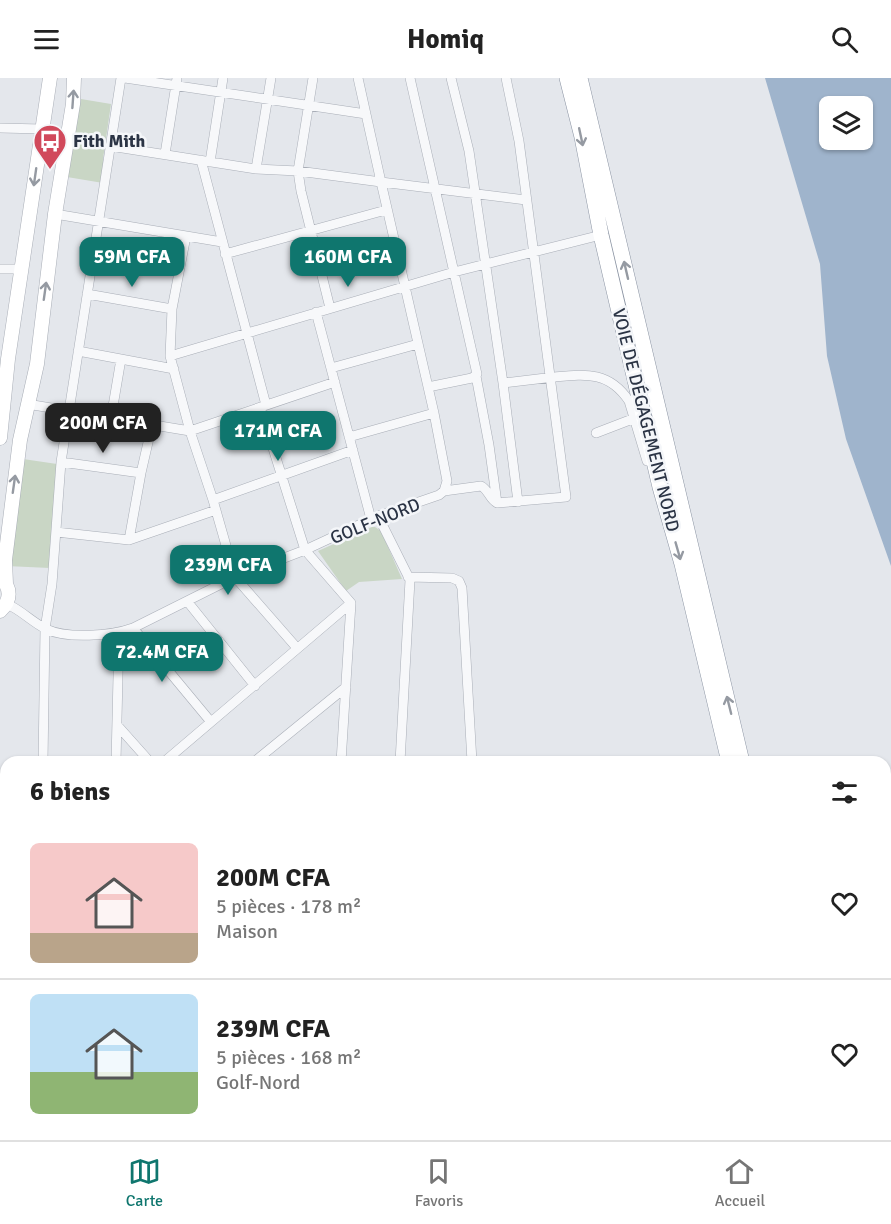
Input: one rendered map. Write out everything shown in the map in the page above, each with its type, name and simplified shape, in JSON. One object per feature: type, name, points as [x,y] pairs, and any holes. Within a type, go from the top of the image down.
[{"type":"highway","name":"VOIE DE DÉGAGEMENT NORD","points":[[570,78],[601,235],[660,487],[728,756]]},
{"type":"highway","name":"VOIE DE DÉGAGEMENT NORD","points":[[570,78],[740,756]]},
{"type":"main road","points":[[0,438],[2,402],[50,78]]},
{"type":"main road","points":[[3,610],[9,593],[3,580],[5,552],[27,404],[37,364],[55,214],[73,104],[74,78]]},
{"type":"street","points":[[43,756],[45,629],[52,584],[61,462],[110,146],[123,78],[176,82],[221,92],[366,114]]},
{"type":"street","points":[[223,78],[206,161],[225,255],[281,476],[305,550],[351,603],[341,756]]},
{"type":"street","points":[[256,169],[271,78]]},
{"type":"street","points":[[313,78],[298,171],[310,231],[330,308]]},
{"type":"street","points":[[358,78],[386,210],[434,412],[447,481],[444,491]]},
{"type":"street","points":[[410,78],[477,374],[497,503],[566,497],[519,141],[506,78]]},
{"type":"street","points":[[451,78],[469,151],[518,502]]},
{"type":"street","points":[[165,154],[176,82]]},
{"type":"street","points":[[0,128],[42,129]]},
{"type":"street","points":[[110,146],[256,169],[298,171],[526,200]]},
{"type":"street","points":[[225,255],[386,210]]},
{"type":"street","points":[[55,214],[222,242]]},
{"type":"street","points":[[170,356],[484,263],[601,235]]},
{"type":"street","points":[[186,236],[172,309],[170,356],[190,431],[235,577],[297,648]]},
{"type":"street","points":[[0,269],[22,269]]},
{"type":"street","points":[[87,294],[172,309]]},
{"type":"street","points":[[316,312],[352,450],[375,518],[410,581],[400,756]]},
{"type":"street","points":[[331,368],[418,344]]},
{"type":"street","points":[[78,351],[174,369]]},
{"type":"street","points":[[111,418],[121,359]]},
{"type":"street","points":[[503,383],[585,374],[600,376],[611,382],[624,393],[629,401],[649,467],[660,487]]},
{"type":"street","points":[[428,387],[476,376]]},
{"type":"street","points":[[27,404],[190,431],[335,382]]},
{"type":"street","points":[[349,437],[434,412]]},
{"type":"street","points":[[596,433],[635,418]]},
{"type":"street","points":[[129,540],[152,425]]},
{"type":"street","points":[[213,500],[352,450]]},
{"type":"street","points":[[61,462],[141,473]]},
{"type":"street","name":"GOLF-NORD","points":[[3,610],[17,608],[45,629],[80,634],[119,633],[235,577],[444,491],[481,486],[497,503]]},
{"type":"street","points":[[56,532],[129,540],[216,510]]},
{"type":"street","points":[[408,577],[452,578],[461,584],[472,756]]},
{"type":"street","points":[[187,601],[255,686]]},
{"type":"street","points":[[171,756],[351,603]]},
{"type":"street","points":[[133,628],[211,722]]},
{"type":"street","points":[[116,756],[119,633]]},
{"type":"street","points":[[261,756],[346,687]]},
{"type":"street","points":[[117,725],[145,756]]},
{"type":"green space","points":[[81,99],[111,104],[103,159],[107,160],[103,183],[67,177]]},
{"type":"green space","points":[[23,459],[57,464],[50,568],[6,566]]},
{"type":"green space","points":[[372,527],[381,531],[402,579],[359,582],[346,591],[318,551]]},
{"type":"water","points":[[765,78],[891,78],[891,566],[846,439],[827,356],[820,264]]},
{"type":"place","name":"Fith Mith","points":[[50,170]]}]
